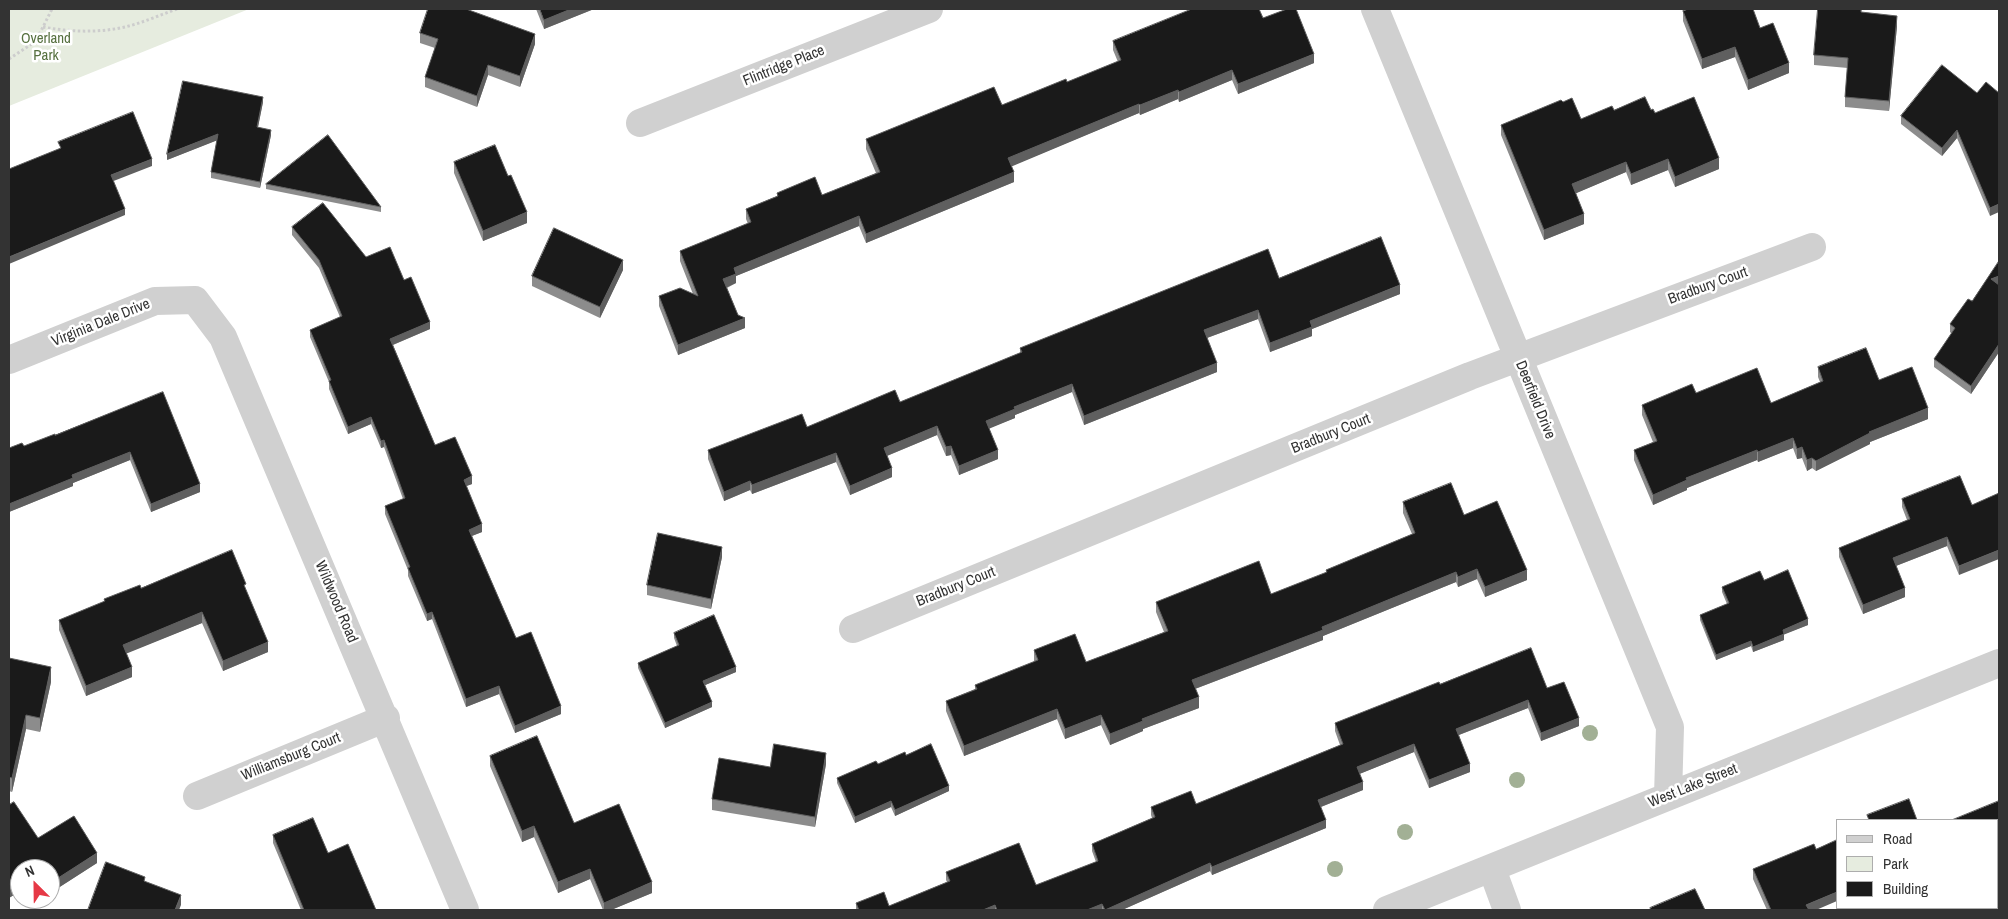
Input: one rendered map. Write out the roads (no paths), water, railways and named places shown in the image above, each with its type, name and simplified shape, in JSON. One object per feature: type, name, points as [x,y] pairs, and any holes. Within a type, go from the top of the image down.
[{"type":"street","name":"Flintridge Place","points":[[640,123],[929,9]]},
{"type":"street","name":"Deerfield Drive","points":[[1375,9],[1670,727],[1668,796]]},
{"type":"street","name":"Bradbury Court","points":[[852,629],[1518,358],[1812,247]]},
{"type":"street","name":"Virginia Dale Drive","points":[[9,360],[155,301],[195,300]]},
{"type":"street","name":"Wildwood Road","points":[[195,300],[223,337],[386,718],[465,910]]},
{"type":"street","name":"West Lake Street","points":[[1387,910],[1999,664]]},
{"type":"street","name":"Williamsburg Court","points":[[197,796],[386,718]]},
{"type":"street","points":[[1492,869],[1507,910]]},
{"type":"park label","name":"Overland Park","points":[[46,48]]}]
